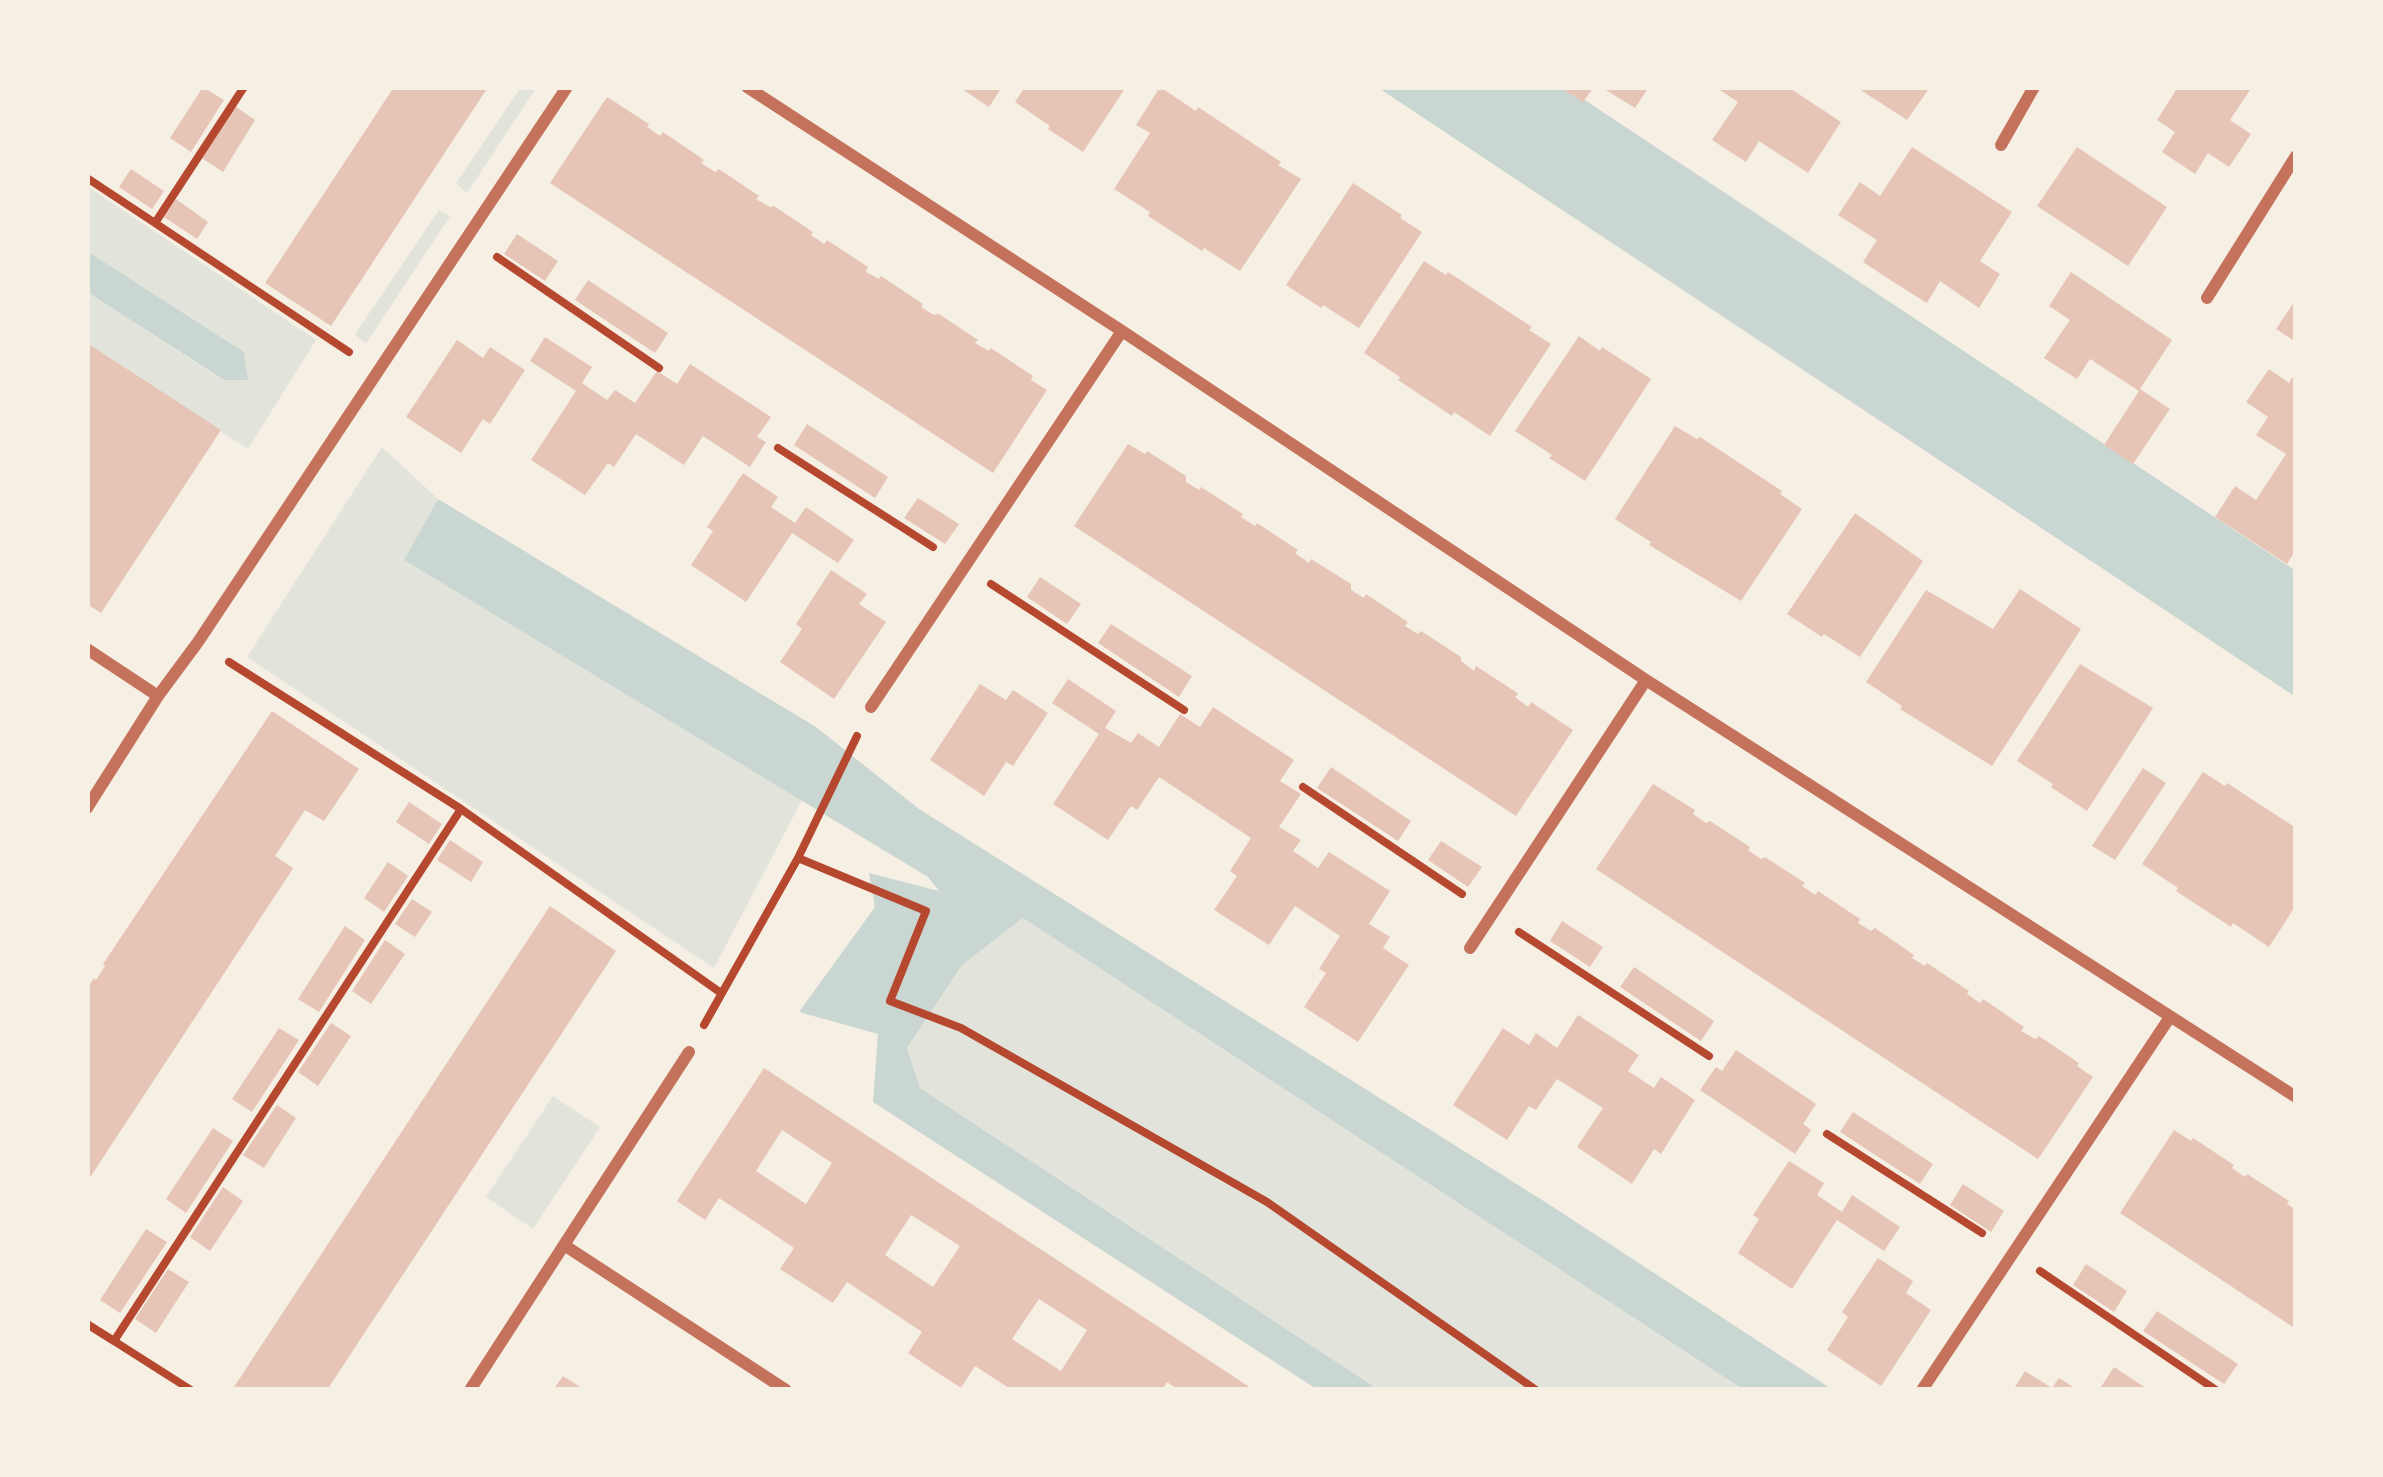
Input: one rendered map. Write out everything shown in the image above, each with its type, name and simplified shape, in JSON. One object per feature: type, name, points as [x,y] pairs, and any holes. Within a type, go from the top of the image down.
[{"type":"street","points":[[87,808],[567,87]]},
{"type":"street","points":[[747,87],[1646,680],[2296,1097]]},
{"type":"street","points":[[2001,145],[2034,87]]},
{"type":"street","points":[[2207,298],[2296,156]]},
{"type":"street","points":[[871,707],[1122,331]]},
{"type":"street","points":[[87,649],[158,696]]},
{"type":"street","points":[[1470,949],[1646,680]]},
{"type":"street","points":[[1922,1390],[2170,1017]]},
{"type":"street","points":[[470,1390],[689,1052]]},
{"type":"street","points":[[564,1245],[786,1390]]},
{"type":"path","points":[[155,223],[244,87]]},
{"type":"path","points":[[87,178],[377,371]]},
{"type":"path","points":[[468,236],[659,368]]},
{"type":"path","points":[[198,642],[461,809],[722,993]]},
{"type":"path","points":[[689,1052],[798,858],[871,707]]},
{"type":"path","points":[[114,1341],[461,809]]},
{"type":"path","points":[[798,858],[926,911],[890,1001],[961,1028],[1268,1202],[1536,1390]]},
{"type":"path","points":[[87,1324],[191,1390]]},
{"type":"shaded area","points":[[521,87],[537,87],[467,193],[456,183]]},
{"type":"shaded area","points":[[1377,87],[1565,87],[2296,571],[2296,697]]},
{"type":"shaded area","points":[[87,186],[316,340],[248,449],[87,345],[87,292],[223,380],[248,379],[244,352],[87,251]]},
{"type":"shaded area","points":[[439,210],[450,216],[366,344],[355,334]]},
{"type":"shaded area","points":[[87,251],[244,352],[248,380],[224,380],[87,292]]},
{"type":"shaded area","points":[[382,447],[438,499],[404,560],[802,800],[714,968],[247,657]]},
{"type":"shaded area","points":[[438,499],[816,727],[919,809],[1550,1205],[1833,1390],[1744,1390],[1023,918],[962,965],[907,1048],[920,1088],[1379,1390],[1318,1390],[873,1102],[878,1034],[799,1012],[875,907],[869,873],[939,891],[928,877],[404,560]]},
{"type":"shaded area","points":[[1023,918],[1744,1390],[1379,1390],[920,1088],[907,1048],[962,965]]},
{"type":"shaded area","points":[[553,1096],[600,1127],[533,1229],[486,1197]]},
{"type":"building","points":[[203,87],[224,100],[191,152],[170,138]]},
{"type":"building","points":[[394,87],[488,87],[331,326],[265,283]]},
{"type":"building","points":[[959,87],[1002,87],[989,107]]},
{"type":"building","points":[[1025,87],[1126,87],[1083,152],[1015,102]]},
{"type":"building","points":[[1160,87],[1196,111],[1198,107],[1301,179],[1240,271],[1148,216],[1150,212],[1114,189],[1150,133],[1136,125]]},
{"type":"building","points":[[1559,87],[1594,87],[1583,102]]},
{"type":"building","points":[[1601,87],[1649,87],[1635,108]]},
{"type":"building","points":[[1715,87],[1788,87],[1841,122],[1808,173],[1759,141],[1746,162],[1712,140],[1738,102]]},
{"type":"building","points":[[1856,87],[1930,87],[1907,120]]},
{"type":"building","points":[[2178,87],[2252,87],[2230,120],[2251,134],[2229,167],[2208,153],[2195,174],[2162,152],[2175,132],[2157,120]]},
{"type":"building","points":[[607,97],[660,136],[663,132],[704,160],[701,163],[715,172],[719,169],[759,196],[756,199],[813,232],[824,244],[827,240],[868,267],[866,272],[881,276],[921,307],[978,340],[975,343],[1033,376],[1031,380],[1047,390],[993,473],[550,183]]},
{"type":"building","points":[[235,106],[255,120],[223,172],[202,158]]},
{"type":"building","points":[[1912,147],[2012,212],[1980,261],[2000,274],[1979,308],[1940,281],[1927,303],[1863,262],[1877,240],[1838,215],[1860,182],[1880,196]]},
{"type":"building","points":[[2077,147],[2167,207],[2128,266],[2037,206]]},
{"type":"building","points":[[131,169],[164,191],[152,209],[119,187]]},
{"type":"building","points":[[1353,183],[1422,232],[1359,328],[1286,285]]},
{"type":"building","points":[[176,199],[208,222],[197,239],[164,217]]},
{"type":"building","points":[[517,234],[558,261],[545,281],[504,254]]},
{"type":"building","points":[[1424,261],[1448,272],[1551,344],[1490,436],[1454,412],[1452,416],[1364,353]]},
{"type":"building","points":[[2071,272],[2172,340],[2140,389],[2170,409],[2133,464],[2104,445],[2139,391],[2090,359],[2077,379],[2044,358],[2070,320],[2049,306]]},
{"type":"building","points":[[588,280],[668,333],[655,353],[575,300]]},
{"type":"building","points":[[2296,299],[2296,342],[2276,329]]},
{"type":"building","points":[[1579,336],[1651,379],[1585,481],[1515,431]]},
{"type":"building","points":[[545,337],[592,367],[582,383],[607,400],[615,390],[635,403],[657,371],[677,384],[690,364],[771,417],[757,437],[766,442],[750,467],[703,436],[684,465],[636,434],[614,467],[608,463],[585,495],[531,460],[576,391],[530,361]]},
{"type":"building","points":[[457,340],[483,358],[490,347],[525,370],[490,424],[483,419],[461,453],[406,417]]},
{"type":"building","points":[[90,345],[221,430],[101,613],[87,604]]},
{"type":"building","points":[[2269,369],[2289,383],[2296,372],[2296,550],[2287,564],[2215,517],[2235,486],[2256,500],[2286,454],[2256,435],[2268,417],[2246,402]]},
{"type":"building","points":[[807,424],[888,477],[875,498],[794,445]]},
{"type":"building","points":[[1675,426],[1700,437],[1802,509],[1741,601],[1615,519]]},
{"type":"building","points":[[1128,444],[1186,476],[1186,482],[1298,550],[1295,553],[1309,563],[1311,559],[1351,584],[1351,590],[1364,598],[1366,594],[1408,622],[1405,626],[1461,657],[1474,671],[1476,666],[1516,692],[1515,697],[1528,707],[1531,702],[1573,730],[1516,816],[1074,526]]},
{"type":"building","points":[[743,473],[778,497],[771,507],[795,523],[806,507],[854,540],[838,563],[792,533],[746,602],[691,565],[713,531],[707,527]]},
{"type":"building","points":[[918,498],[959,524],[945,544],[904,518]]},
{"type":"building","points":[[1855,513],[1923,561],[1860,657],[1787,614]]},
{"type":"building","points":[[831,570],[867,594],[859,604],[886,622],[834,699],[780,662],[802,629],[796,624]]},
{"type":"building","points":[[1040,577],[1081,604],[1067,624],[1027,597]]},
{"type":"building","points":[[2020,589],[2081,629],[1992,766],[1900,709],[1866,682],[1926,590],[1993,629]]},
{"type":"building","points":[[1111,624],[1192,676],[1179,697],[1098,643]]},
{"type":"building","points":[[2080,664],[2153,708],[2087,811],[2017,761]]},
{"type":"building","points":[[1068,679],[1116,711],[1105,728],[1131,743],[1138,733],[1159,747],[1180,714],[1200,727],[1213,707],[1294,760],[1280,781],[1301,794],[1279,827],[1301,840],[1293,851],[1318,868],[1329,852],[1390,891],[1369,924],[1390,937],[1383,948],[1409,965],[1358,1042],[1304,1007],[1326,973],[1319,969],[1340,936],[1295,906],[1269,945],[1214,910],[1237,876],[1230,871],[1251,838],[1159,777],[1137,810],[1131,806],[1108,840],[1053,804],[1099,734],[1052,703]]},
{"type":"building","points":[[980,684],[1006,700],[1013,690],[1048,713],[1013,766],[1006,762],[984,796],[930,760]]},
{"type":"building","points":[[272,711],[359,769],[324,821],[305,810],[275,856],[292,870],[87,1182],[87,989]]},
{"type":"building","points":[[1331,767],[1411,821],[1398,841],[1317,788]]},
{"type":"building","points":[[2143,768],[2166,783],[2115,860],[2092,846]]},
{"type":"building","points":[[2203,772],[2296,828],[2296,905],[2269,947],[2233,923],[2231,927],[2142,864]]},
{"type":"building","points":[[1653,784],[1761,859],[1765,857],[1805,883],[1802,886],[1815,895],[1818,891],[1860,919],[1858,923],[1871,931],[1875,928],[1980,1003],[1983,999],[2024,1027],[2021,1031],[2035,1039],[2039,1036],[2079,1063],[2093,1077],[2038,1159],[1596,869]]},
{"type":"building","points":[[409,802],[442,824],[429,844],[396,822]]},
{"type":"building","points":[[450,840],[483,862],[471,882],[437,860]]},
{"type":"building","points":[[1441,841],[1482,867],[1468,887],[1428,860]]},
{"type":"building","points":[[388,862],[408,876],[384,912],[364,898]]},
{"type":"building","points":[[412,899],[432,912],[415,937],[395,924]]},
{"type":"building","points":[[550,906],[616,951],[327,1390],[232,1390]]},
{"type":"building","points":[[1562,921],[1603,947],[1590,967],[1550,941]]},
{"type":"building","points":[[345,926],[365,940],[319,1012],[298,999]]},
{"type":"building","points":[[385,940],[405,954],[371,1004],[352,991]]},
{"type":"building","points":[[1634,967],[1714,1021],[1701,1041],[1620,987]]},
{"type":"building","points":[[1578,1015],[1639,1055],[1628,1071],[1654,1088],[1661,1077],[1695,1100],[1661,1154],[1654,1149],[1632,1184],[1577,1147],[1603,1108],[1557,1079],[1536,1110],[1529,1106],[1507,1140],[1453,1105],[1503,1028],[1529,1045],[1536,1033],[1557,1048]]},
{"type":"building","points":[[331,1023],[351,1036],[318,1086],[298,1072]]},
{"type":"building","points":[[279,1028],[299,1040],[252,1112],[232,1099]]},
{"type":"building","points":[[1736,1050],[1816,1104],[1803,1124],[1811,1130],[1795,1154],[1700,1090],[1716,1067],[1722,1071]]},
{"type":"building","points":[[764,1068],[1254,1390],[1179,1390],[1167,1382],[1162,1390],[1012,1390],[975,1366],[961,1388],[908,1353],[922,1332],[847,1282],[833,1303],[780,1269],[794,1248],[719,1198],[705,1220],[677,1201]],"holes":[[[782,1130],[832,1163],[806,1204],[756,1171]],[[911,1215],[960,1246],[933,1287],[885,1255]],[[1039,1299],[1087,1330],[1061,1371],[1012,1339]]]},
{"type":"building","points":[[277,1105],[296,1118],[264,1168],[243,1155]]},
{"type":"building","points":[[1853,1112],[1933,1164],[1920,1184],[1840,1132]]},
{"type":"building","points":[[213,1128],[233,1141],[186,1213],[166,1199]]},
{"type":"building","points":[[2174,1130],[2193,1138],[2296,1210],[2296,1329],[2120,1213]]},
{"type":"building","points":[[1789,1161],[1824,1183],[1817,1195],[1842,1212],[1852,1195],[1900,1227],[1884,1251],[1837,1220],[1792,1289],[1738,1253],[1759,1219],[1753,1215]]},
{"type":"building","points":[[1963,1184],[2004,1211],[1991,1232],[1950,1205]]},
{"type":"building","points":[[223,1187],[243,1201],[210,1251],[190,1237]]},
{"type":"building","points":[[146,1229],[167,1242],[120,1313],[100,1300]]},
{"type":"building","points":[[1878,1258],[1913,1281],[1906,1293],[1931,1310],[1881,1386],[1827,1350],[1848,1317],[1842,1312]]},
{"type":"building","points":[[2086,1264],[2127,1291],[2114,1312],[2073,1285]]},
{"type":"building","points":[[168,1269],[189,1282],[156,1333],[135,1319]]},
{"type":"building","points":[[2157,1311],[2238,1364],[2224,1384],[2143,1331]]},
{"type":"building","points":[[2114,1367],[2149,1390],[2099,1390]]},
{"type":"building","points":[[2025,1371],[2052,1388],[2059,1378],[2078,1390],[2013,1390]]},
{"type":"building","points":[[563,1376],[585,1390],[553,1390]]}]
